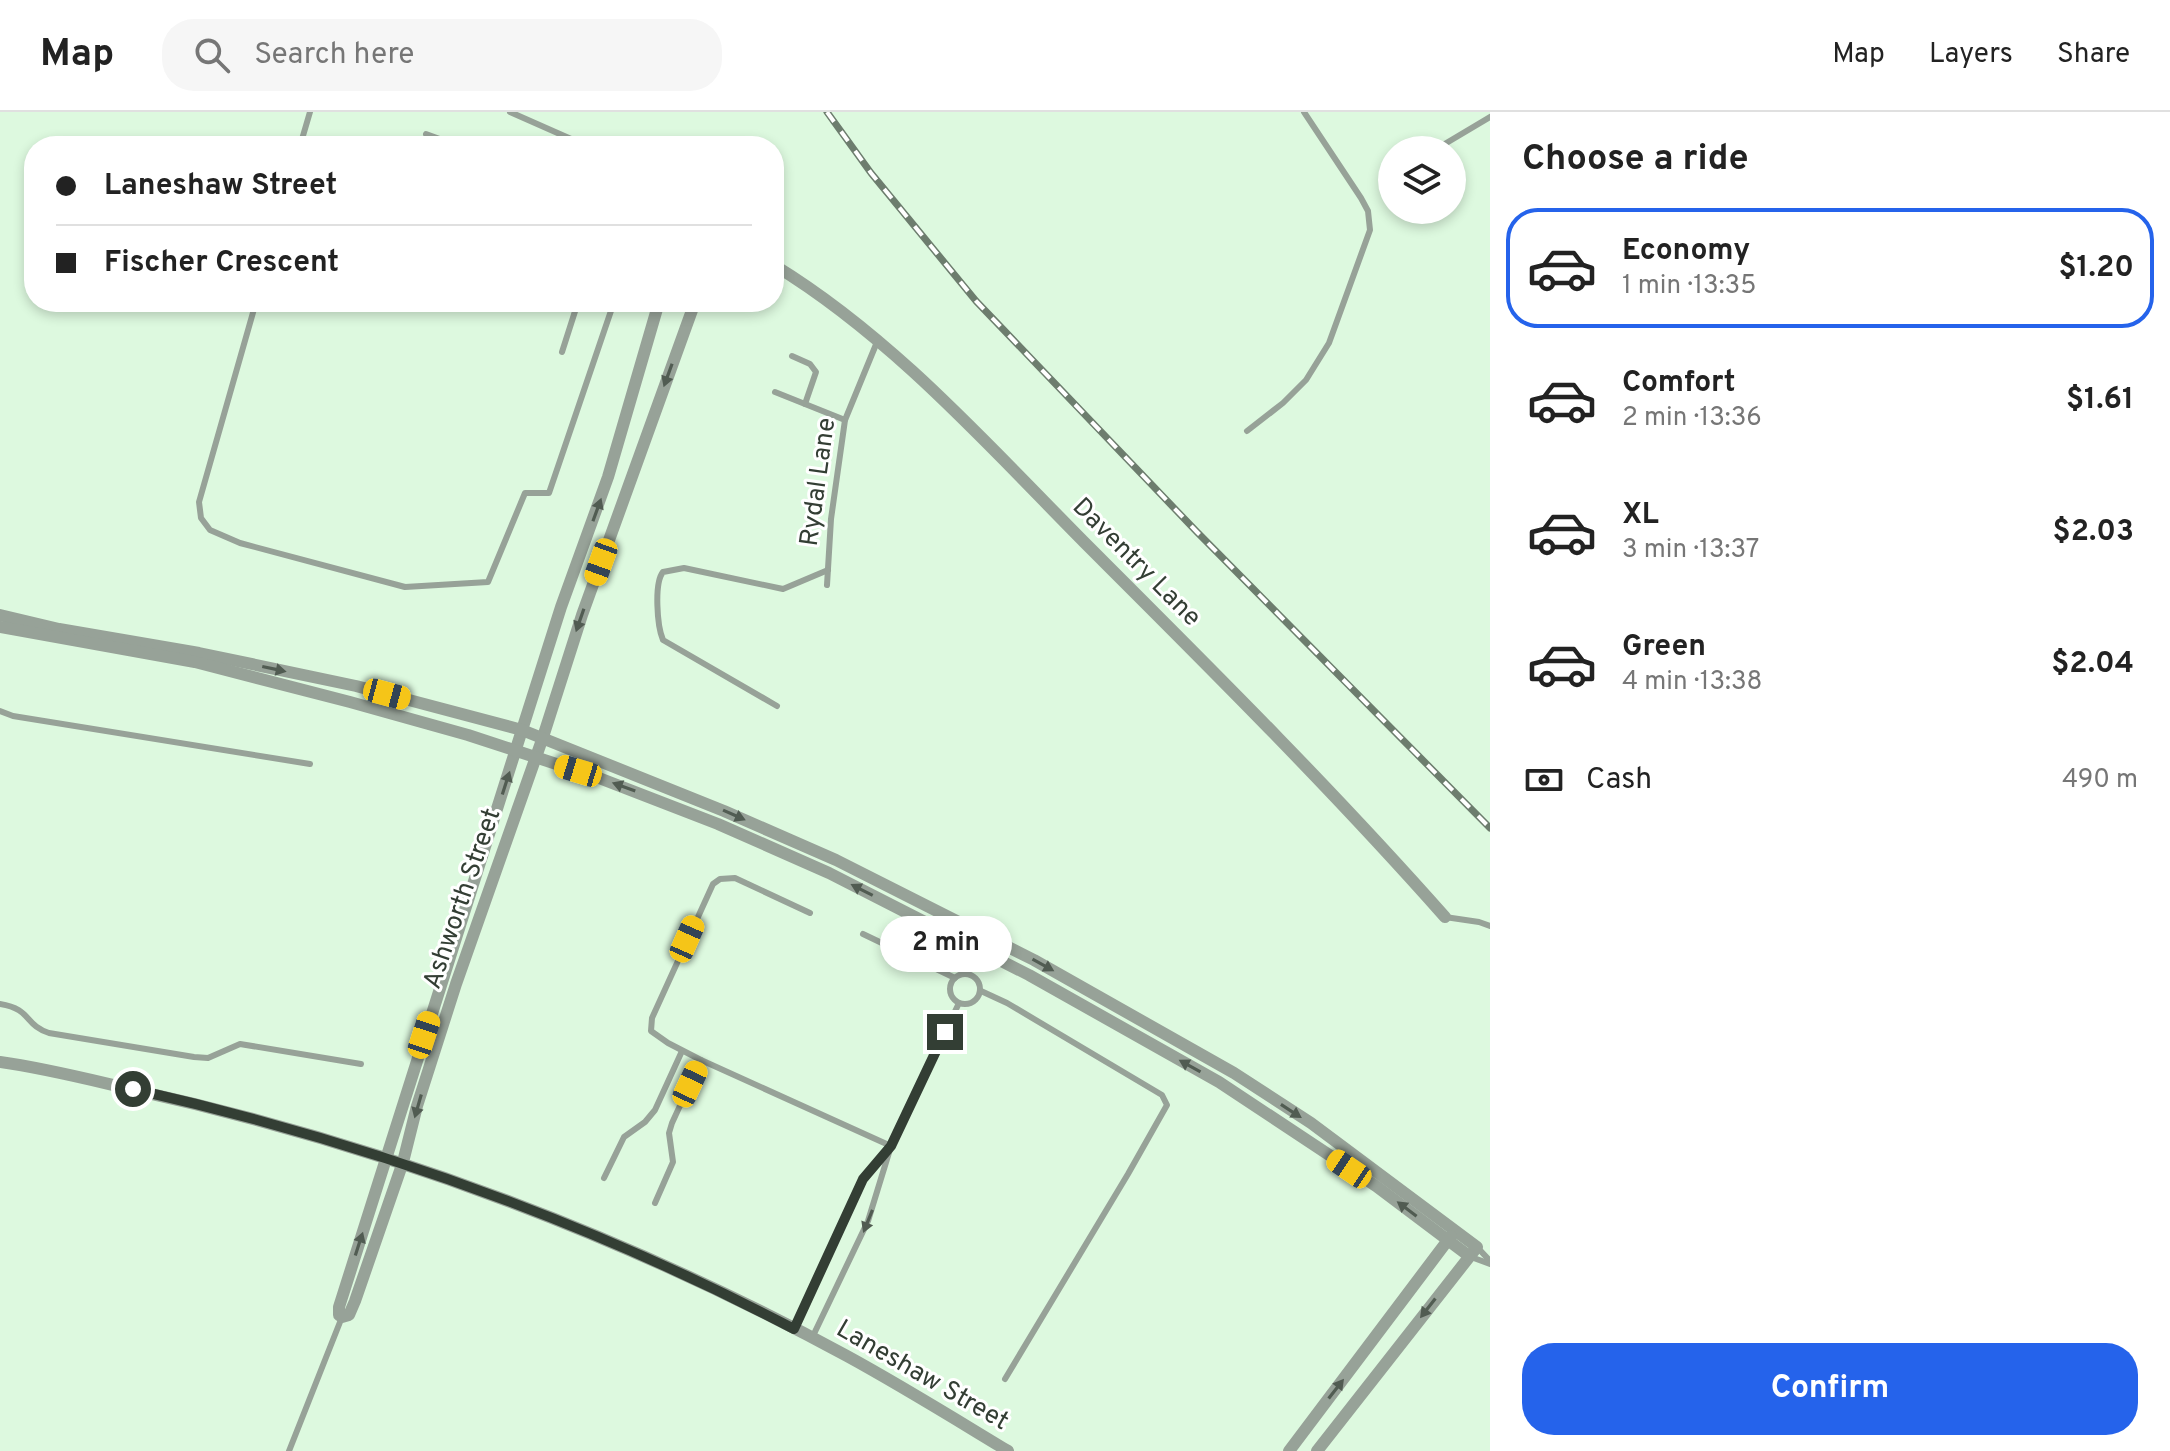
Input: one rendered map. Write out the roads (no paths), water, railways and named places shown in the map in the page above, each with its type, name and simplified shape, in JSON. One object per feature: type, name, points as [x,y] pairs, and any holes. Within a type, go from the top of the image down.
[{"type":"street","name":"Daventry Lane","points":[[784,271],[802,281],[929,386],[1334,793],[1445,917]]},
{"type":"street","name":"Ashworth Street","points":[[656,312],[608,477],[561,607],[385,1157],[339,1307],[342,1317],[352,1310],[403,1162],[456,984],[543,737],[582,615],[691,312]]},
{"type":"street","points":[[0,615],[58,634],[195,662],[468,735],[666,802],[815,867],[1029,975],[1219,1082],[1452,1236]]},
{"type":"street","points":[[0,627],[199,653],[356,686],[543,737],[836,860],[1034,960],[1234,1073],[1311,1123],[1473,1252],[1317,1451]]},
{"type":"street","name":"Laneshaw Street","points":[[0,1062],[216,1108],[403,1162],[572,1225],[812,1338],[883,1376],[1008,1451]]},
{"type":"street","points":[[1289,1451],[1452,1236]]},
{"type":"lane","points":[[303,136],[310,112]]},
{"type":"lane","points":[[510,112],[564,136]]},
{"type":"lane","points":[[1247,431],[1283,403],[1306,380],[1318,362],[1343,309],[1370,230],[1368,211],[1361,198],[1304,112]]},
{"type":"lane","points":[[1458,136],[1490,117]]},
{"type":"lane","points":[[426,134],[432,136]]},
{"type":"lane","points":[[253,312],[199,502],[201,518],[210,530],[240,543],[405,587],[488,582],[525,493],[549,493],[611,312]]},
{"type":"lane","points":[[562,352],[575,312]]},
{"type":"lane","name":"Rydal Lane","points":[[827,585],[836,468],[845,420],[877,342]]},
{"type":"lane","points":[[792,356],[810,364],[816,372],[805,404]]},
{"type":"lane","points":[[775,392],[845,420]]},
{"type":"lane","points":[[777,706],[663,640],[659,623],[659,578],[663,572],[684,568],[783,589],[828,570]]},
{"type":"lane","points":[[0,711],[13,716],[310,764]]},
{"type":"lane","points":[[810,913],[735,878],[720,879],[713,884],[650,1022],[651,1031],[682,1051],[891,1146]]},
{"type":"lane","points":[[1445,917],[1490,926]]},
{"type":"lane","points":[[863,934],[955,978],[967,974],[973,976],[981,991],[1007,1003],[1162,1095],[1167,1105],[1005,1379]]},
{"type":"lane","points":[[955,978],[950,988],[954,1000],[959,1003],[964,1005],[975,1001],[981,991]]},
{"type":"lane","points":[[812,1338],[868,1221],[891,1146],[959,1003]]},
{"type":"lane","points":[[0,1004],[18,1008],[39,1030],[107,1043],[208,1058],[240,1044],[361,1064]]},
{"type":"lane","points":[[604,1178],[624,1137],[645,1122],[655,1110],[682,1051]]},
{"type":"lane","points":[[655,1203],[673,1162],[669,1133],[672,1123],[701,1060]]},
{"type":"lane","points":[[794,1329],[863,1179],[891,1146]]},
{"type":"lane","points":[[1473,1252],[1490,1262]]},
{"type":"lane","points":[[1473,1252],[1490,1262]]},
{"type":"lane","points":[[289,1451],[342,1317]]},
{"type":"railway","points":[[827,112],[871,173],[976,301],[1197,532],[1490,828]]}]
